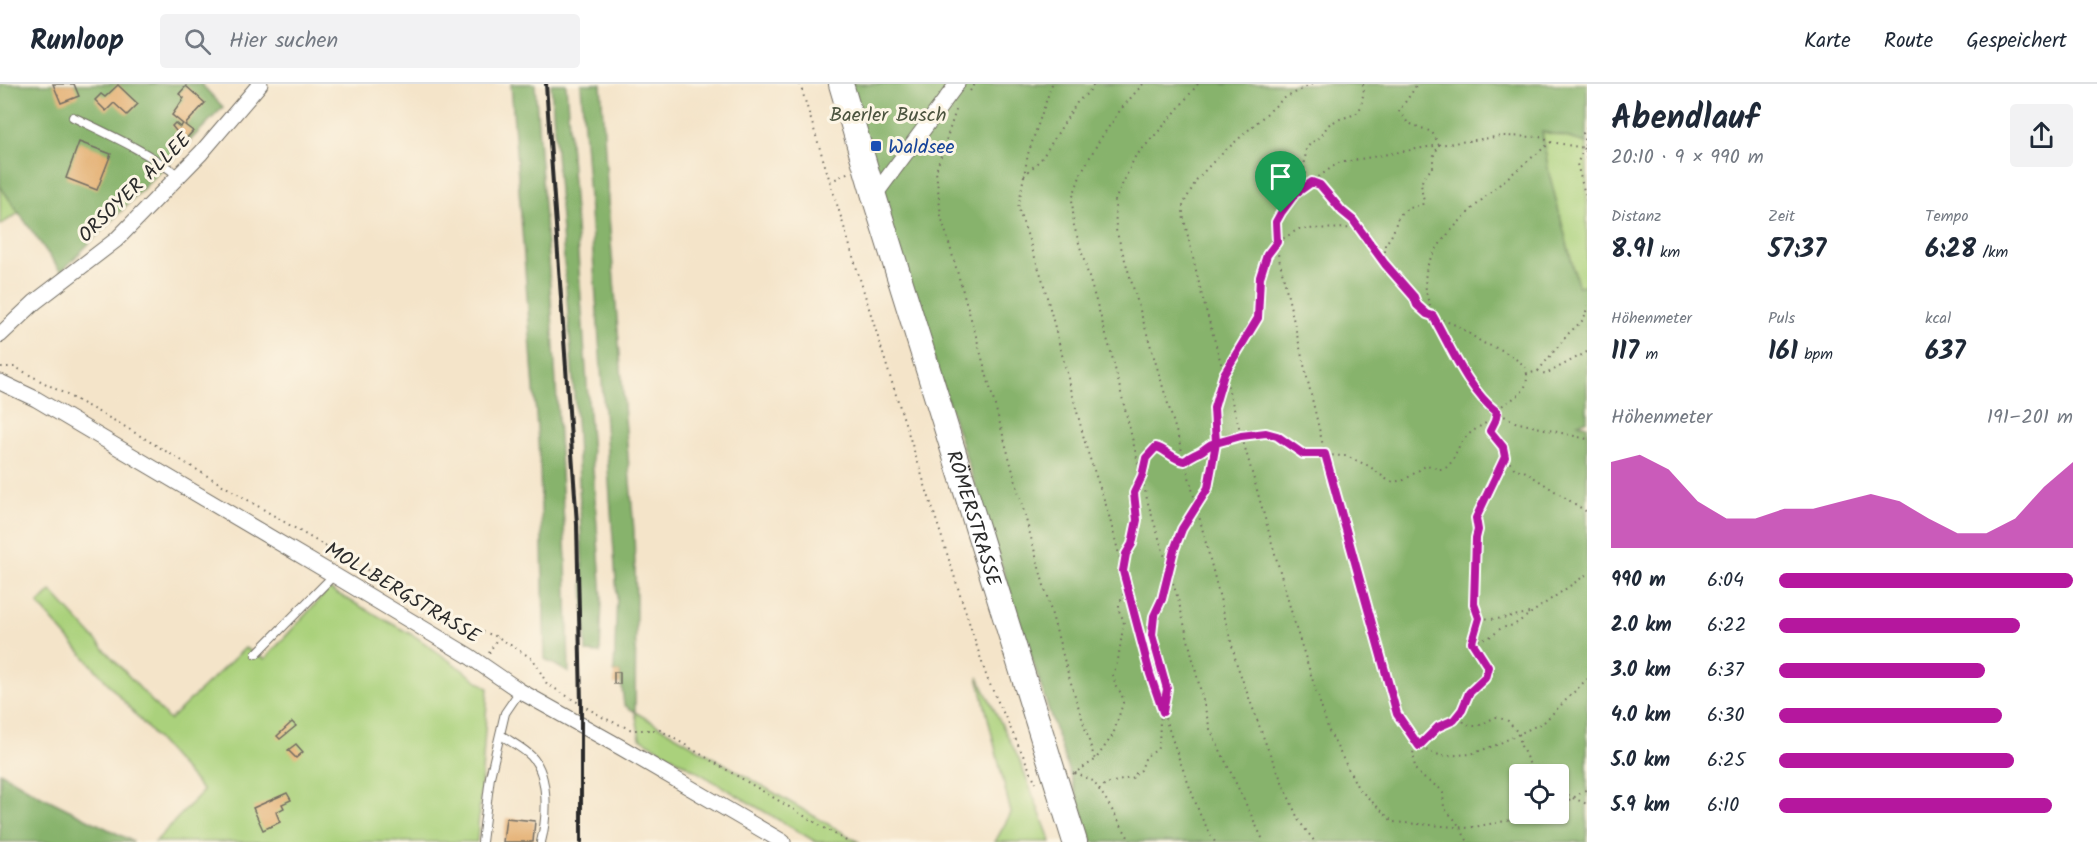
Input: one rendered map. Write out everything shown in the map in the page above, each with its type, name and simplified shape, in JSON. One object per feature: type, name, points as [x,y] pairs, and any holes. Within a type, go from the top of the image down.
[{"type":"main road","name":"RÖMERSTRASSE","points":[[841,84],[1075,842]]},
{"type":"street","name":"ORSOYER ALLEE","points":[[0,334],[35,302],[116,240],[201,153],[260,84]]},
{"type":"street","points":[[874,196],[963,88]]},
{"type":"street","name":"MOLLBERGSTRASSE","points":[[0,382],[36,399],[334,575],[482,665],[520,691],[783,842]]},
{"type":"lane","points":[[74,117],[157,159],[179,176]]},
{"type":"lane","points":[[256,654],[334,575]]},
{"type":"lane","points":[[482,842],[490,777],[505,713],[520,691]]},
{"type":"lane","points":[[501,735],[533,757],[544,781],[546,805],[541,842]]},
{"type":"path","points":[[800,84],[888,370],[987,678],[1057,783]]},
{"type":"path","points":[[963,88],[975,84]]},
{"type":"path","points":[[1052,84],[1028,154],[1018,208],[1042,278],[1087,450],[1107,508],[1150,674],[1201,817],[1215,842]]},
{"type":"path","points":[[1024,176],[1042,158],[1078,101],[1094,84]]},
{"type":"path","points":[[1143,84],[1121,109],[1082,171],[1072,199],[1074,226],[1111,352],[1142,476],[1181,610],[1210,729],[1264,842]]},
{"type":"path","points":[[1198,84],[1168,122],[1135,157],[1115,200],[1116,230],[1185,461],[1237,665],[1267,747],[1299,821],[1316,842]]},
{"type":"path","points":[[1312,84],[1283,99],[1214,161],[1197,179],[1184,205],[1186,232],[1224,374],[1296,628],[1329,731],[1358,788],[1393,822],[1458,827],[1509,820]]},
{"type":"path","points":[[1185,461],[1192,454],[1199,453],[1208,444],[1266,433],[1277,436],[1303,454],[1346,456],[1369,466],[1393,482],[1404,480],[1427,465],[1440,469],[1449,465],[1462,441],[1476,427],[1492,420],[1499,407],[1514,400],[1528,381],[1526,368],[1502,350],[1482,343],[1458,326],[1427,314],[1417,305],[1414,297],[1385,264],[1359,228],[1320,185],[1312,182],[1304,171],[1306,149],[1311,143],[1321,138],[1328,125],[1356,114],[1361,107],[1363,84]]},
{"type":"path","points":[[1416,84],[1399,111],[1408,123],[1432,132],[1439,145]]},
{"type":"path","points":[[957,108],[936,171],[941,216],[1047,590],[1067,670],[1095,760]]},
{"type":"path","points":[[1587,128],[1583,133],[1587,160]]},
{"type":"path","points":[[1586,149],[1551,142],[1540,137],[1503,136],[1338,163],[1295,194],[1276,222],[1277,242],[1287,299],[1325,454],[1397,714],[1419,746],[1429,752],[1443,756],[1471,754],[1496,746],[1544,722],[1587,680]]},
{"type":"path","points":[[1551,142],[1484,198],[1438,244],[1428,261],[1425,275],[1433,316],[1475,389],[1487,405],[1496,413],[1515,422],[1587,438]]},
{"type":"path","points":[[1385,264],[1385,244],[1391,238],[1399,214],[1422,205],[1424,201],[1420,190],[1422,180],[1432,168],[1432,157],[1439,145]]},
{"type":"path","points":[[1586,149],[1577,164],[1587,202]]},
{"type":"path","points":[[1099,790],[1105,784],[1135,777],[1136,773],[1142,770],[1146,756],[1157,750],[1159,746],[1160,721],[1167,689],[1152,635],[1154,616],[1162,599],[1174,550],[1182,529],[1208,488],[1216,443],[1214,408],[1224,374],[1258,318],[1260,277],[1267,255],[1277,242],[1299,229],[1359,228]]},
{"type":"path","points":[[1527,374],[1538,371],[1569,333],[1583,320],[1587,314],[1587,306]]},
{"type":"path","points":[[1538,371],[1546,374],[1587,352]]},
{"type":"path","points":[[0,367],[15,367],[117,423],[457,621],[498,637],[533,659],[548,684],[604,718],[632,730],[660,730],[848,842]]},
{"type":"path","points":[[1496,413],[1490,431],[1503,447],[1505,457],[1515,469],[1524,471],[1587,512]]},
{"type":"path","points":[[1057,783],[1095,760],[1113,735],[1123,703],[1122,694],[1116,687],[1113,675],[1118,660],[1124,621],[1119,605],[1125,591],[1123,571],[1126,554],[1132,544],[1137,520],[1134,493],[1142,476],[1146,458],[1156,447],[1177,460],[1185,461]]},
{"type":"path","points":[[1468,842],[1456,821],[1444,808],[1443,793],[1415,769],[1413,750],[1438,727],[1454,720],[1462,710],[1469,693],[1485,678],[1488,672],[1486,663],[1473,644],[1472,638],[1479,618],[1474,604],[1478,530],[1476,518],[1505,457]]},
{"type":"path","points":[[1473,644],[1492,636],[1501,628],[1514,625],[1528,613],[1587,574]]},
{"type":"path","points":[[1479,618],[1497,619],[1528,613]]},
{"type":"path","points":[[482,665],[498,637]]},
{"type":"path","points":[[1462,710],[1464,723],[1470,726],[1483,725],[1497,717],[1508,721],[1519,734],[1521,746],[1530,764]]},
{"type":"path","points":[[1057,783],[1093,781],[1131,842]]},
{"type":"path","points":[[1569,800],[1587,789]]},
{"type":"path","points":[[1569,795],[1587,804]]},
{"type":"green space","points":[[0,84],[201,84],[223,107],[61,272],[0,186]]},
{"type":"green space","points":[[511,84],[535,84],[552,314],[566,560],[569,673],[545,659],[540,468]]},
{"type":"green space","points":[[551,84],[566,84],[602,598],[600,653],[586,652],[577,434]]},
{"type":"green space","points":[[581,84],[601,84],[609,217],[634,531],[635,712],[624,705],[620,672],[614,672],[617,595]]},
{"type":"green space","name":"Baerler Busch","points":[[848,84],[1587,84],[1587,143],[1542,132],[1549,173],[1578,286],[1587,285],[1587,421],[1578,423],[1587,426],[1587,842],[1092,842],[875,179]]},
{"type":"green space","points":[[1542,131],[1587,143],[1587,285],[1578,286],[1549,173]]},
{"type":"green space","points":[[0,186],[19,213],[0,225]]},
{"type":"green space","points":[[329,589],[416,637],[488,688],[477,842],[155,842],[203,791],[38,604],[51,591],[169,720],[245,648],[265,659]]},
{"type":"green space","points":[[978,677],[1019,759],[1051,842],[995,842],[1011,813]]},
{"type":"green space","points":[[635,712],[859,842],[816,842],[640,738]]},
{"type":"green space","points":[[0,772],[37,794],[134,842],[0,842]]},
{"type":"building","points":[[53,84],[74,84],[79,96],[61,103]]},
{"type":"building","points":[[118,85],[138,104],[127,115],[114,103],[106,111],[95,100],[101,94],[105,97]]},
{"type":"building","points":[[186,86],[205,103],[185,125],[193,131],[184,141],[172,126],[175,123],[180,127],[183,124],[172,115],[184,98],[179,94]]},
{"type":"building","points":[[79,142],[111,154],[97,190],[66,178]]},
{"type":"building","points":[[614,672],[620,672],[620,684],[614,684]]},
{"type":"building","points":[[292,722],[296,726],[280,739],[277,736]]},
{"type":"building","points":[[296,744],[303,752],[296,758],[288,750]]},
{"type":"building","points":[[287,793],[291,800],[282,804],[284,808],[276,812],[280,822],[263,830],[253,808]]},
{"type":"building","points":[[506,818],[535,821],[533,842],[503,842]]},
{"type":"railway","points":[[546,84],[577,524],[581,842]]},
{"type":"place","name":"Waldsee","points":[[876,146]]},
{"type":"route","points":[[1281,213],[1276,222],[1277,242],[1267,255],[1260,277],[1261,300],[1258,318],[1224,374],[1214,408],[1216,443],[1208,444],[1199,453],[1192,454],[1185,461],[1177,460],[1156,447],[1146,458],[1142,476],[1134,493],[1137,520],[1123,571],[1150,674],[1163,712],[1167,689],[1152,635],[1154,616],[1162,599],[1174,550],[1182,529],[1208,488],[1216,443],[1241,436],[1266,433],[1277,436],[1303,454],[1325,454],[1397,714],[1419,746],[1438,727],[1454,720],[1462,710],[1469,693],[1481,683],[1488,672],[1486,663],[1472,642],[1479,622],[1474,604],[1474,566],[1478,530],[1476,518],[1505,457],[1503,447],[1490,431],[1497,412],[1487,405],[1475,389],[1433,316],[1417,305],[1414,297],[1385,264],[1353,220],[1325,193],[1320,185],[1312,182],[1295,194],[1281,213]]}]
